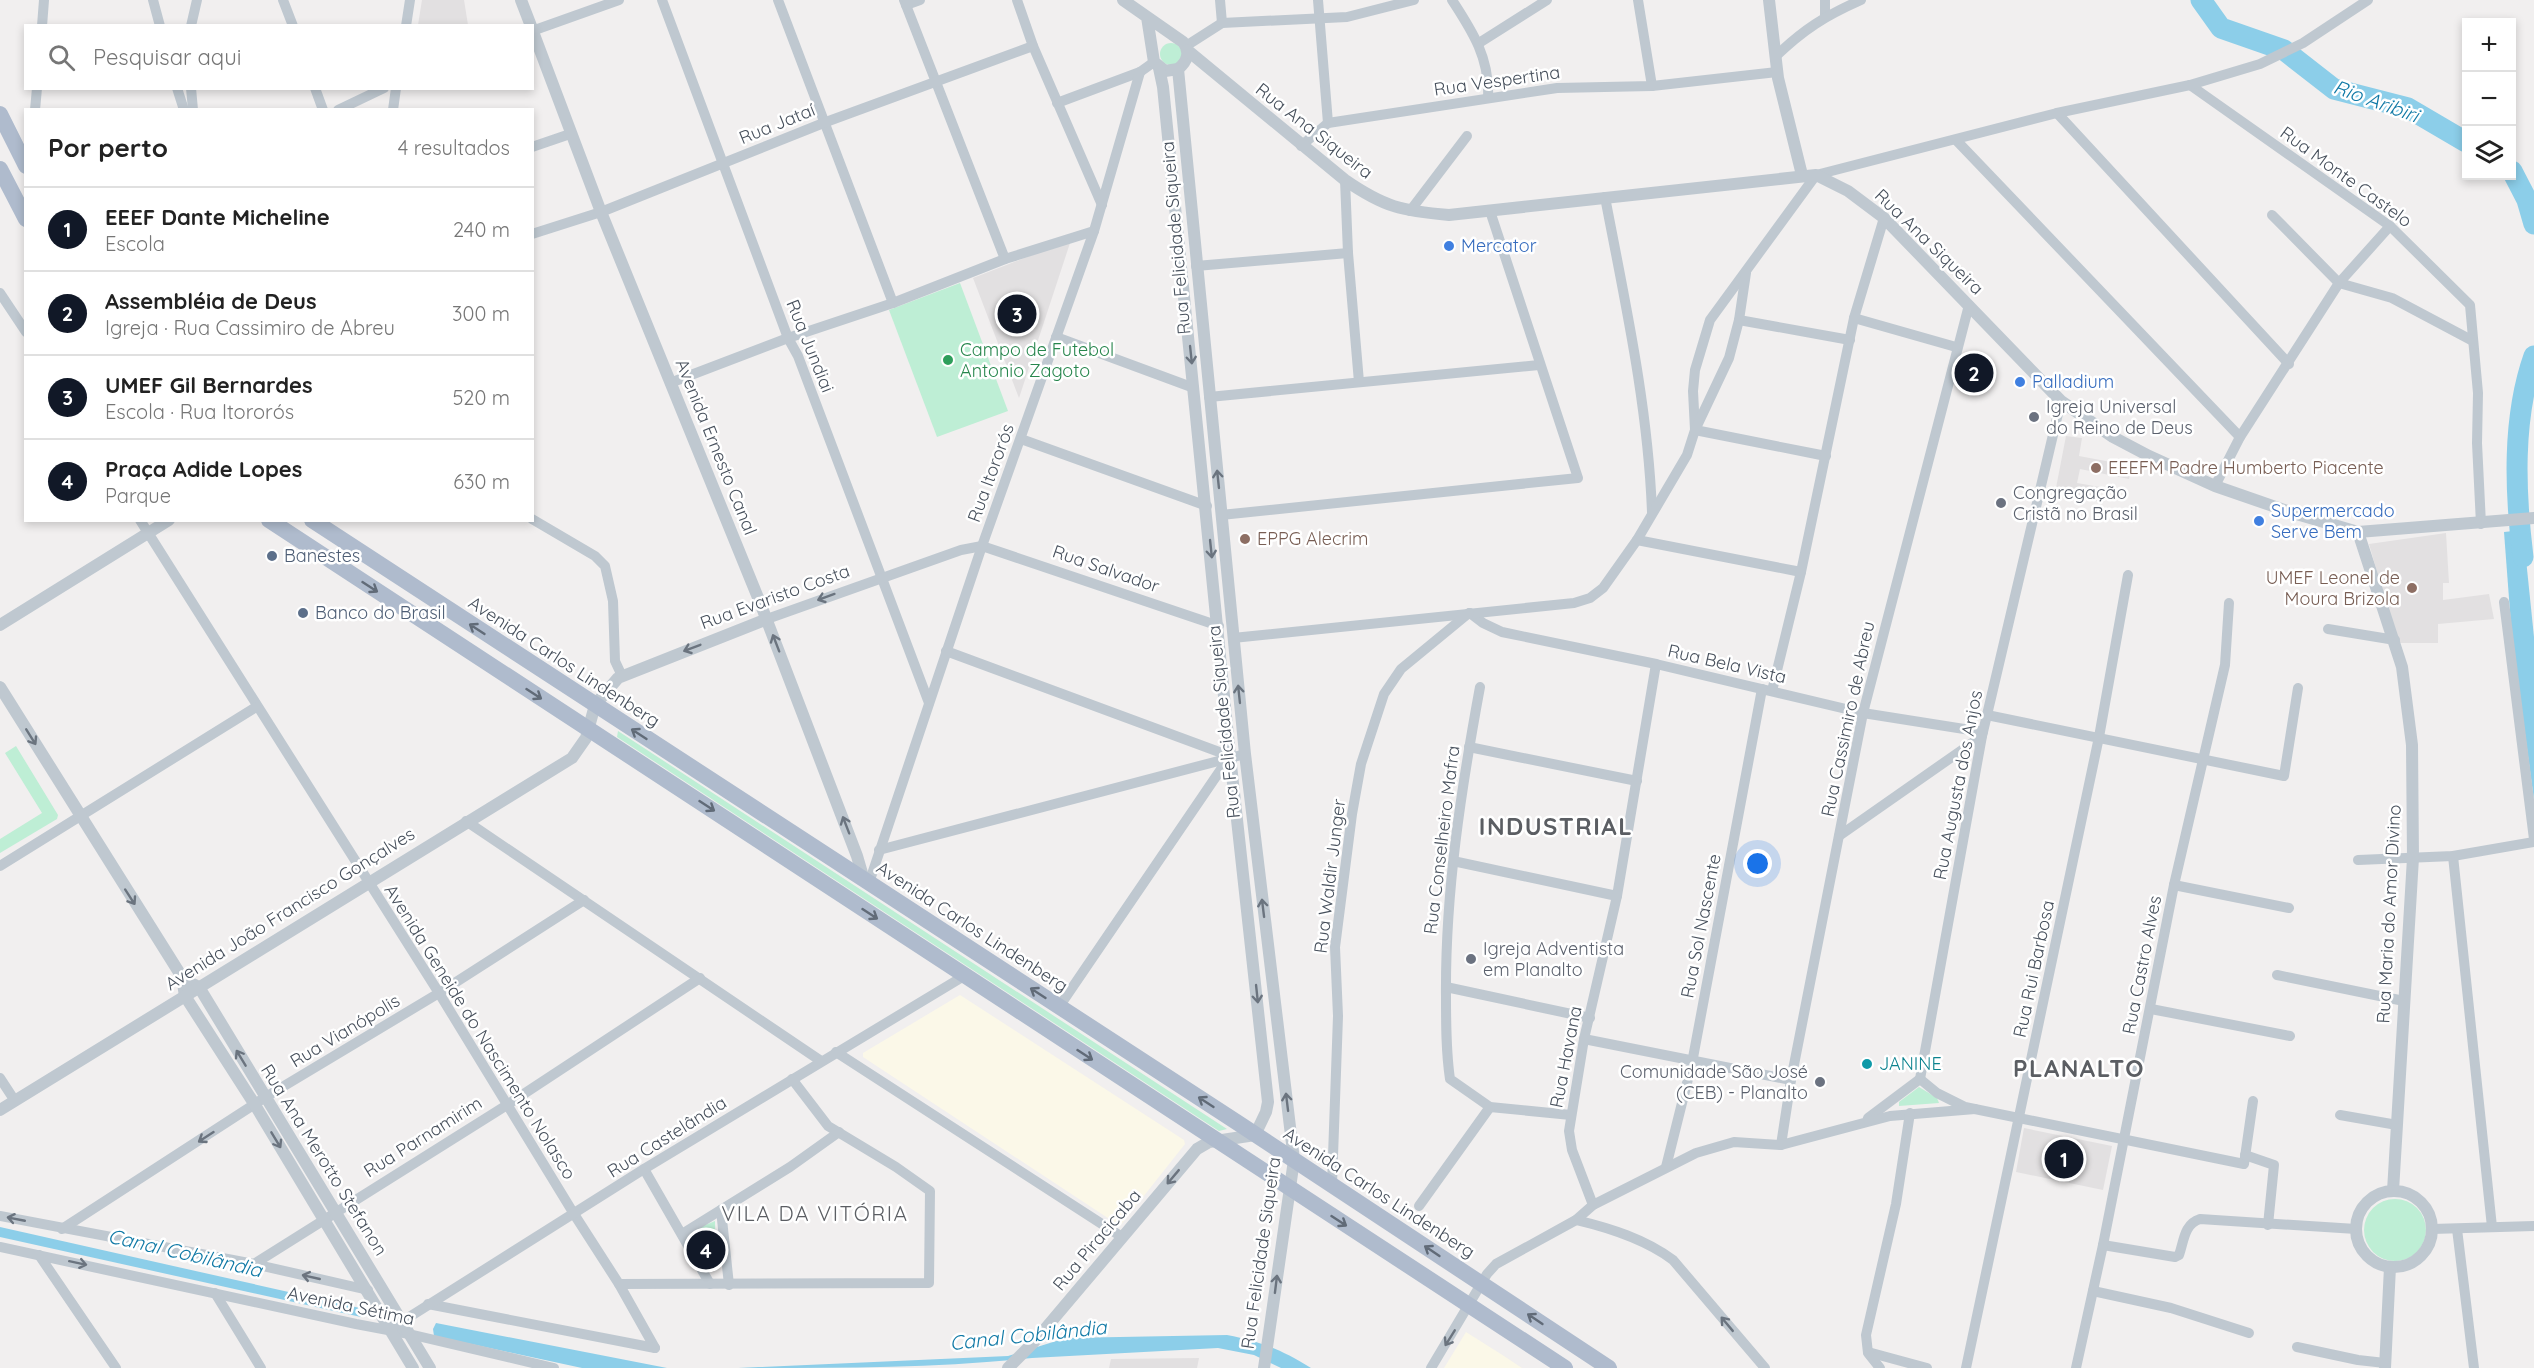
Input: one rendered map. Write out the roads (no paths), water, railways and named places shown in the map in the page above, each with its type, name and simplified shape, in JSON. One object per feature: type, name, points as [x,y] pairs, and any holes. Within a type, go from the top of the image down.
[{"type":"main road","points":[[0,114],[24,162]]},
{"type":"main road","points":[[0,169],[24,215]]},
{"type":"main road","points":[[272,522],[1565,1368]]},
{"type":"main road","name":"Avenida Carlos Lindenberg","points":[[327,525],[596,705],[1332,1184],[1609,1368]]},
{"type":"main road","points":[[1242,1157],[1255,1135]]},
{"type":"street","points":[[42,24],[44,0]]},
{"type":"street","points":[[153,0],[159,24]]},
{"type":"street","points":[[191,24],[197,0]]},
{"type":"street","points":[[283,0],[291,24]]},
{"type":"street","points":[[403,0],[408,12]]},
{"type":"street","points":[[406,24],[410,0]]},
{"type":"street","name":"Avenida Ernesto Canal","points":[[521,0],[530,24]]},
{"type":"street","points":[[534,28],[619,0]]},
{"type":"street","name":"Rua Jundiai","points":[[662,0],[788,338],[798,356],[929,703]]},
{"type":"street","points":[[778,0],[826,122],[892,303]]},
{"type":"street","points":[[920,0],[905,3],[1005,259]]},
{"type":"street","points":[[1017,0],[1033,46],[1102,205]]},
{"type":"street","points":[[1124,0],[1187,48]]},
{"type":"street","points":[[1220,0],[1222,23]]},
{"type":"street","points":[[1301,146],[1328,123],[1318,0]]},
{"type":"street","points":[[1147,17],[1155,60],[1171,71],[1181,67],[1187,48],[1222,23],[1347,17],[1414,0]]},
{"type":"street","points":[[1452,0],[1479,43],[1486,68],[1488,99]]},
{"type":"street","points":[[1479,43],[1547,0]]},
{"type":"street","points":[[1638,0],[1652,86]]},
{"type":"street","points":[[1769,0],[1777,72],[1802,175]]},
{"type":"street","points":[[1825,0],[1825,16]]},
{"type":"street","points":[[1775,57],[1796,37],[1825,16],[1861,0]]},
{"type":"street","points":[[1695,430],[1693,391],[1700,348],[1710,320],[1815,175],[2057,113],[2190,84],[2277,58],[2368,0]]},
{"type":"street","name":"Avenida Ernesto Canal","points":[[534,35],[601,212],[767,619],[866,882]]},
{"type":"street","points":[[1057,103],[1140,72],[1155,60],[1163,37],[1174,36]]},
{"type":"street","name":"Rua Jataí","points":[[534,233],[601,212],[826,122],[1033,46]]},
{"type":"street","name":"Rua Ana Siqueira","points":[[1187,48],[1211,71],[1345,180],[1373,199],[1410,212],[1449,215],[1815,175],[1848,191],[1884,218],[2061,402],[2113,438],[2215,486],[2293,513],[2358,532],[2530,519]]},
{"type":"street","name":"Rua Felicidade Siqueira","points":[[1155,60],[1163,87],[1207,506],[1230,756],[1266,1072],[1266,1112],[1255,1135],[1216,1140]]},
{"type":"street","name":"Rua Felicidade Siqueira","points":[[1181,67],[1196,266],[1233,638],[1294,1160],[1264,1367]]},
{"type":"street","name":"Rua Ana Siqueira","points":[[1181,67],[1211,71]]},
{"type":"street","name":"Rua Itororós","points":[[866,882],[1094,231],[1140,72]]},
{"type":"street","name":"Rua Vespertina","points":[[1328,123],[1557,88],[1652,86],[1777,72]]},
{"type":"street","name":"Rua Monte Castelo","points":[[2190,84],[2390,226],[2470,305],[2478,393],[2477,443],[2481,524]]},
{"type":"street","points":[[35,108],[36,90]]},
{"type":"street","points":[[178,90],[183,107]]},
{"type":"street","points":[[192,90],[193,108]]},
{"type":"street","points":[[316,90],[322,108]]},
{"type":"street","points":[[342,108],[380,90]]},
{"type":"street","points":[[393,108],[396,90]]},
{"type":"street","points":[[2057,113],[2289,364]]},
{"type":"street","points":[[534,146],[570,134]]},
{"type":"street","points":[[1410,212],[1467,136]]},
{"type":"street","points":[[1956,140],[2240,437]]},
{"type":"street","points":[[1345,180],[1348,253],[1359,382]]},
{"type":"street","points":[[1605,197],[1644,404],[1651,467],[1652,512]]},
{"type":"street","points":[[1221,515],[1578,478],[1490,211]]},
{"type":"street","points":[[2272,215],[2339,283],[2392,298],[2473,342]]},
{"type":"street","name":"Rua Sol Nascente","points":[[1666,1167],[1692,1063],[1767,690],[1801,572],[1854,318],[1884,218]]},
{"type":"street","points":[[2215,486],[2240,437],[2339,283],[2390,226]]},
{"type":"street","points":[[670,383],[788,338],[892,303],[1005,259],[1094,231]]},
{"type":"street","points":[[1196,266],[1348,253]]},
{"type":"street","points":[[1233,638],[1574,603],[1590,598],[1603,588],[1637,540],[1687,455],[1695,430],[1729,358],[1739,320],[1746,272]]},
{"type":"street","points":[[0,293],[24,329]]},
{"type":"street","name":"Rua Cassimiro de Abreu","points":[[1781,1145],[1791,1080],[1863,713],[1956,347],[1969,305]]},
{"type":"street","points":[[1854,318],[1956,347]]},
{"type":"street","points":[[1739,320],[1850,340]]},
{"type":"street","points":[[1056,337],[1194,388]]},
{"type":"street","points":[[1209,397],[1539,364]]},
{"type":"street","name":"Rua Augusta dos Anjos","points":[[1920,1079],[1982,734],[2061,402]]},
{"type":"street","points":[[1695,430],[1826,456]]},
{"type":"street","points":[[1021,439],[1207,506]]},
{"type":"street","points":[[534,520],[595,556],[605,566],[613,601],[615,661],[622,676]]},
{"type":"street","name":"Avenida Geneide do Nascimento Nolasco","points":[[141,522],[256,707],[439,993],[619,1284],[655,1348],[428,1304]]},
{"type":"street","points":[[0,625],[166,522]]},
{"type":"street","name":"Rua Maria do Amor Divino","points":[[2358,532],[2395,640],[2404,676],[2412,745],[2413,858],[2393,1191]]},
{"type":"street","points":[[1637,540],[1801,572]]},
{"type":"street","name":"Rua Evaristo Costa","points":[[596,705],[611,683],[622,676],[881,577],[961,550],[982,546]]},
{"type":"street","name":"Rua Salvador","points":[[982,546],[1219,626]]},
{"type":"street","name":"Rua Rui Barbosa","points":[[1966,1368],[2099,736],[2128,575]]},
{"type":"street","points":[[2358,860],[2453,856],[2534,841],[2504,602]]},
{"type":"street","name":"Rua Castro Alves","points":[[2076,1368],[2151,1009],[2174,885],[2224,665],[2229,603]]},
{"type":"street","name":"Rua Bela Vista","points":[[1470,613],[1502,633],[1656,664],[1863,713],[1982,734]]},
{"type":"street","name":"Rua Waldir Junger","points":[[1332,1184],[1338,1016],[1335,947],[1352,814],[1361,764],[1384,694],[1401,669],[1470,613]]},
{"type":"street","points":[[2328,629],[2395,640]]},
{"type":"street","points":[[946,651],[1230,756]]},
{"type":"street","name":"Rua Havana","points":[[1593,1205],[1572,1150],[1569,1131],[1584,1039],[1617,896],[1656,664]]},
{"type":"street","name":"Rua Ana Merotto Stefanon","points":[[0,687],[182,977],[185,996],[336,1211],[430,1368]]},
{"type":"street","name":"Rua Conselheiro Mafra","points":[[1480,687],[1469,747],[1447,915],[1447,1056],[1450,1079],[1490,1107]]},
{"type":"street","points":[[1987,715],[2099,736],[2284,776],[2298,688]]},
{"type":"street","points":[[588,729],[596,705]]},
{"type":"street","points":[[0,866],[256,707]]},
{"type":"street","name":"Avenida João Francisco Gonçalves","points":[[0,1110],[466,821],[572,758],[582,745],[588,729]]},
{"type":"street","points":[[1839,836],[1982,734]]},
{"type":"street","points":[[1469,747],[1637,781]]},
{"type":"street","points":[[879,850],[1230,756],[1245,754]]},
{"type":"street","points":[[1059,1006],[1230,756]]},
{"type":"street","points":[[466,821],[821,1061]]},
{"type":"street","points":[[2453,856],[2492,1227]]},
{"type":"street","points":[[1453,861],[1617,896]]},
{"type":"street","points":[[2174,885],[2289,908]]},
{"type":"street","name":"Rua Vianópolis","points":[[63,1229],[260,1102],[439,993],[584,900]]},
{"type":"street","points":[[2277,975],[2404,1001]]},
{"type":"street","name":"Rua Castelândia","points":[[389,1330],[644,1169],[964,976]]},
{"type":"street","name":"Rua Ana Merotto Stefanon","points":[[182,977],[199,987],[323,1219],[368,1290],[413,1368]]},
{"type":"street","name":"Rua Parnamirim","points":[[254,1264],[507,1105],[700,978]]},
{"type":"street","points":[[1446,987],[1590,1017]]},
{"type":"street","points":[[2151,1009],[2290,1036]]},
{"type":"street","points":[[1584,1039],[1692,1063],[1791,1080]]},
{"type":"street","points":[[836,1052],[1122,1237]]},
{"type":"street","points":[[0,1078],[15,1101]]},
{"type":"street","points":[[619,1284],[929,1283],[930,1191],[819,1118],[792,1079]]},
{"type":"street","points":[[1853,1126],[1920,1079],[1945,1104]]},
{"type":"street","points":[[1894,1099],[1891,1108],[1896,1115]]},
{"type":"street","points":[[1431,1368],[1481,1284],[1496,1264],[1576,1220],[1593,1205],[1696,1153],[1734,1142],[1781,1145],[1945,1104],[2020,1116],[2244,1164],[2253,1101]]},
{"type":"street","points":[[1419,1206],[1490,1107],[1571,1115]]},
{"type":"street","points":[[1881,1368],[1868,1352],[1866,1335],[1896,1204],[1910,1113]]},
{"type":"street","points":[[2340,1115],[2397,1125]]},
{"type":"street","points":[[682,1234],[839,1132]]},
{"type":"street","name":"Rua Piracicaba","points":[[1008,1368],[1030,1346],[1197,1149],[1216,1140]]},
{"type":"street","points":[[2245,1155],[2274,1165],[2268,1225]]},
{"type":"street","points":[[644,1169],[710,1284]]},
{"type":"street","points":[[2393,1191],[2408,1194],[2421,1202],[2429,1215],[2432,1229],[2429,1243],[2416,1260],[2404,1266],[2390,1267],[2376,1263],[2365,1254],[2358,1242],[2356,1229],[2359,1214],[2367,1202],[2379,1194],[2393,1191]]},
{"type":"street","points":[[722,1210],[729,1284]]},
{"type":"street","points":[[0,1216],[254,1264],[368,1290]]},
{"type":"street","points":[[2103,1245],[2175,1257],[2179,1255],[2187,1229],[2193,1222],[2204,1219],[2356,1229]]},
{"type":"street","points":[[1576,1220],[1611,1228],[1662,1251],[1673,1260],[1765,1368]]},
{"type":"street","points":[[2432,1229],[2534,1226]]},
{"type":"street","points":[[2457,1229],[2474,1368]]},
{"type":"street","name":"Avenida Sétima","points":[[0,1247],[409,1334],[554,1368]]},
{"type":"street","points":[[39,1255],[116,1368]]},
{"type":"street","points":[[2296,1347],[2385,1365],[2390,1267]]},
{"type":"street","points":[[2093,1291],[2171,1308],[2249,1333]]},
{"type":"street","points":[[215,1293],[261,1368]]},
{"type":"street","points":[[1868,1352],[1927,1368]]},
{"type":"water","points":[[2523,530],[2534,637],[2534,800],[2512,638],[2504,532]]},
{"type":"water","points":[[0,1227],[360,1308],[361,1317],[0,1237]]},
{"type":"water","points":[[436,1323],[667,1368],[582,1368],[434,1336],[433,1329]]},
{"type":"water","points":[[1227,1335],[1270,1347],[1311,1368],[1281,1368],[1254,1355],[1218,1348],[923,1366],[738,1368],[1008,1356],[1066,1338]]},
{"type":"waterway","name":"Rio Aribiri","points":[[2201,0],[2221,28],[2284,50],[2334,89],[2408,108],[2462,140]]},
{"type":"waterway","name":"Rio Aribiri","points":[[2516,179],[2527,200],[2534,224]]},
{"type":"waterway","name":"Rio Aribiri","points":[[2523,557],[2518,507],[2517,455],[2522,404],[2534,356]]},
{"type":"place","name":"Mercator","points":[[1449,246]]},
{"type":"place","name":"UMEF Gil Bernardes","points":[[1017,314]]},
{"type":"place","name":"Campo de Futebol Antonio Zagoto","points":[[948,360]]},
{"type":"place","name":"Assembléia de Deus","points":[[1974,373]]},
{"type":"place","name":"Palladium","points":[[2020,382]]},
{"type":"place","name":"Igreja Universal do Reino de Deus","points":[[2034,417]]},
{"type":"place","name":"EEEFM Padre Humberto Piacente","points":[[2096,468]]},
{"type":"place","name":"Congregação Cristã no Brasil","points":[[2001,503]]},
{"type":"place","name":"Supermercado Serve Bem","points":[[2259,521]]},
{"type":"place","name":"EPPG Alecrim","points":[[1245,539]]},
{"type":"place","name":"Banestes","points":[[272,556]]},
{"type":"place","name":"UMEF Leonel de Moura Brizola","points":[[2412,588]]},
{"type":"place","name":"Banco do Brasil","points":[[303,613]]},
{"type":"place","name":"Igreja Adventista em Planalto","points":[[1471,959]]},
{"type":"place","name":"JANINE","points":[[1867,1064]]},
{"type":"place","name":"Comunidade São José (CEB) - Planalto","points":[[1820,1082]]},
{"type":"place","name":"EEEF Dante Micheline","points":[[2064,1159]]},
{"type":"place","name":"Praça Adide Lopes","points":[[706,1250]]},
{"type":"district","name":"INDUSTRIAL","points":[[1556,827]]},
{"type":"district","name":"PLANALTO","points":[[2079,1069]]},
{"type":"district","name":"VILA DA VITÓRIA","points":[[815,1214]]},
{"type":"water label","name":"Canal Cobilândia","points":[[185,1253]]},
{"type":"water label","name":"Canal Cobilândia","points":[[1028,1335]]}]
